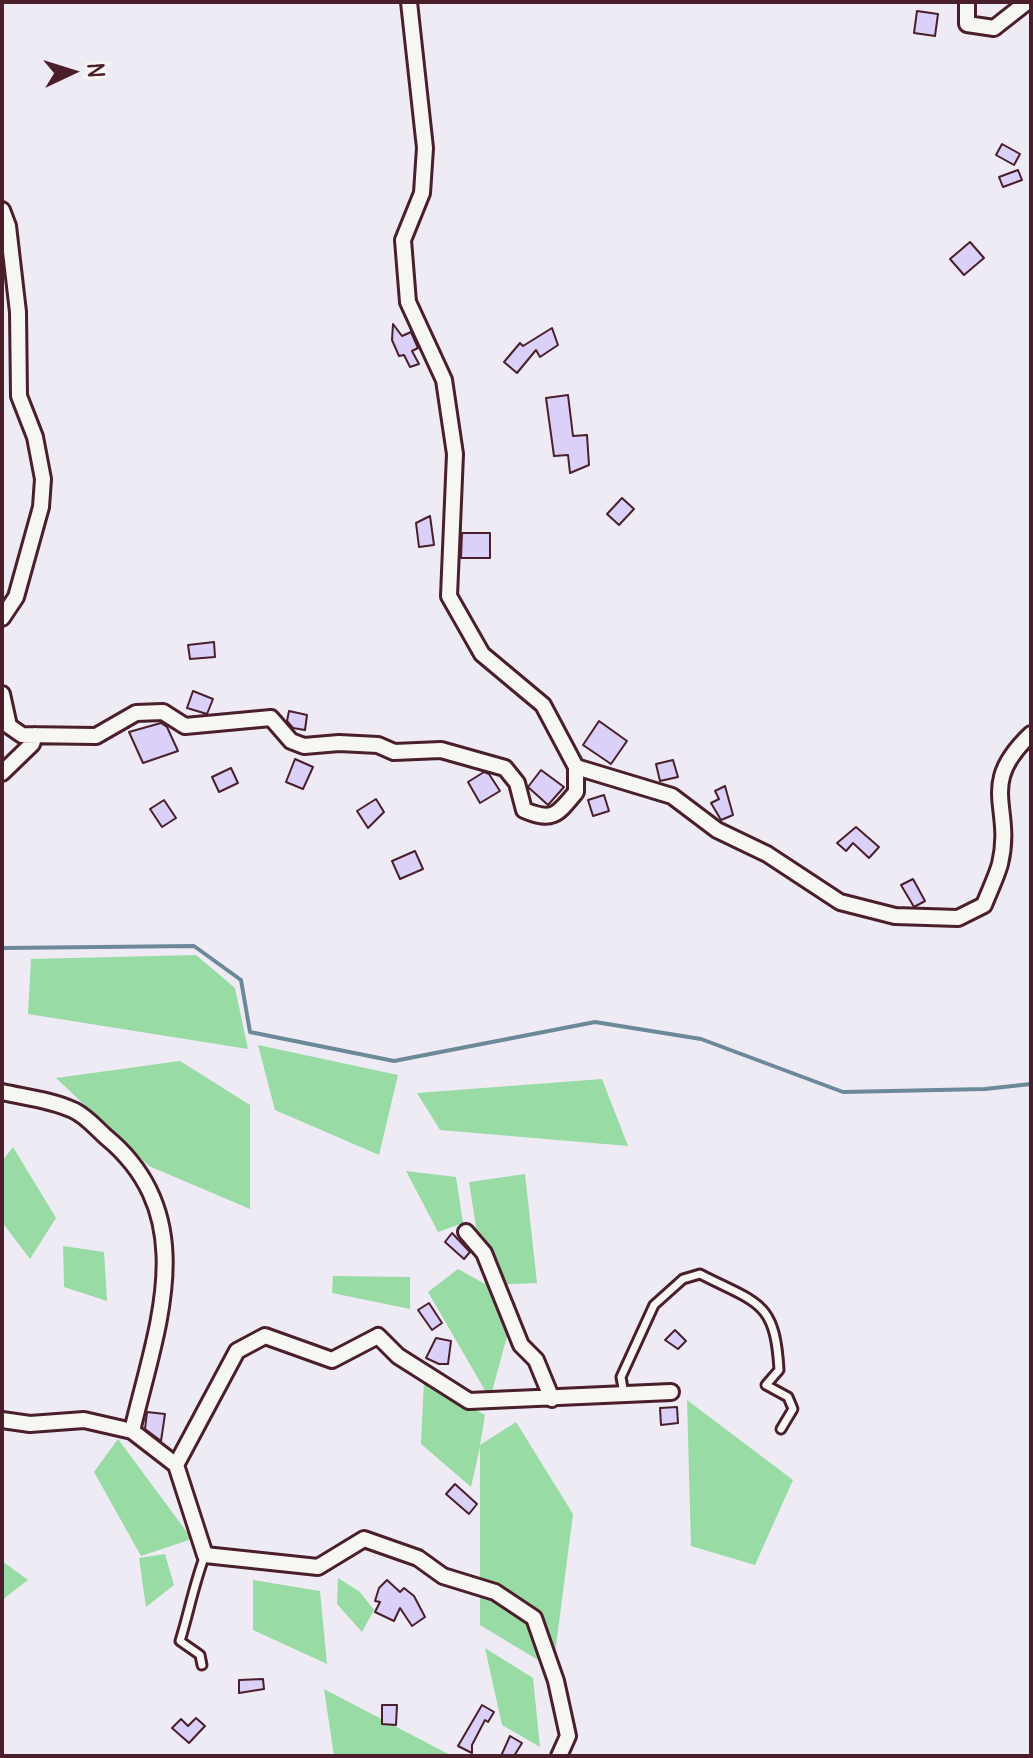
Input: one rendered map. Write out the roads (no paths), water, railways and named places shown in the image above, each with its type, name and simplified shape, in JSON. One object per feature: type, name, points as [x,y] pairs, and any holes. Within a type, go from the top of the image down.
[{"type":"street","points":[[2,694],[9,726],[22,735],[96,736],[136,713],[163,712],[185,726],[271,718],[291,741],[304,746],[339,743],[378,745],[394,752],[441,750],[505,768],[517,783],[524,810],[542,817],[557,814],[576,792],[576,767],[543,705],[482,654],[449,596],[455,454],[444,380],[408,302],[404,256],[403,240],[422,193],[425,148],[409,2]]},
{"type":"street","points":[[967,2],[967,24],[994,28],[1027,2]]},
{"type":"street","points":[[2,210],[8,226],[18,312],[19,396],[35,437],[43,479],[41,507],[16,597],[2,618]]},
{"type":"street","points":[[576,767],[672,796],[717,830],[767,854],[840,902],[895,916],[958,918],[984,905],[1000,862],[1000,775],[1010,753],[1031,734]]},
{"type":"street","points":[[2,773],[32,744],[35,735]]},
{"type":"street","points":[[2,1092],[74,1110],[119,1147],[140,1172],[162,1225],[168,1265],[132,1431]]},
{"type":"street","points":[[466,1232],[484,1253],[521,1345],[536,1360],[552,1399]]},
{"type":"street","points":[[176,1465],[237,1351],[265,1336],[332,1360],[378,1336],[398,1356],[469,1401],[671,1392]]},
{"type":"street","points":[[2,1420],[30,1424],[84,1420],[132,1431],[176,1465],[205,1555],[318,1567],[364,1539],[418,1558],[443,1576],[495,1592],[534,1618],[556,1681],[568,1736],[559,1756]]},
{"type":"lane","points":[[624,1394],[621,1377],[654,1305],[683,1279],[700,1274],[764,1308],[777,1334],[779,1370],[766,1385],[788,1397],[793,1409],[781,1429]]},
{"type":"lane","points":[[202,1665],[200,1655],[180,1641],[189,1614],[191,1592],[205,1555]]},
{"type":"waterway","points":[[2,948],[194,946],[241,980],[250,1032],[394,1061],[595,1022],[701,1039],[843,1092],[985,1089],[1031,1084]]}]
